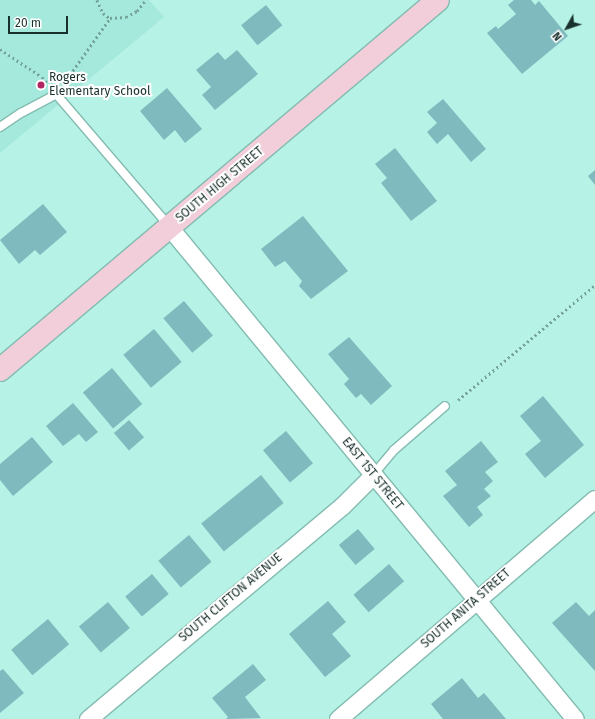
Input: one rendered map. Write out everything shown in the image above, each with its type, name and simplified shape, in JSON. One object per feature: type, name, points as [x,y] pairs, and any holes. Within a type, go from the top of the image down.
[{"type":"street","name":"SOUTH HIGH STREET","points":[[0,370],[170,228],[438,0]]},
{"type":"street","name":"EAST 1ST STREET","points":[[170,228],[575,719]]},
{"type":"street","name":"SOUTH CLIFTON AVENUE","points":[[88,719],[342,506],[373,475]]},
{"type":"street","name":"SOUTH ANITA STREET","points":[[338,719],[595,499]]},
{"type":"lane","points":[[0,127],[21,113],[56,94],[170,228]]},
{"type":"lane","points":[[373,475],[394,450],[445,406]]},
{"type":"path","points":[[97,0],[103,13],[110,18],[126,16],[138,11],[146,0]]},
{"type":"path","points":[[0,49],[42,77],[56,94],[110,18]]},
{"type":"path","points":[[445,406],[461,397],[595,285]]},
{"type":"shaded area","name":"Rogers Elementary School","points":[[0,0],[149,0],[164,17],[0,153]]},
{"type":"building","points":[[514,0],[531,0],[535,5],[539,1],[568,36],[522,74],[487,33],[496,26],[498,29],[516,14],[508,5]]},
{"type":"building","points":[[266,5],[282,25],[257,45],[241,25]]},
{"type":"building","points":[[237,50],[258,74],[215,110],[202,95],[211,87],[196,70],[218,52],[225,60]]},
{"type":"building","points":[[167,88],[202,129],[185,143],[175,130],[164,140],[140,111]]},
{"type":"building","points":[[443,99],[486,149],[471,162],[448,134],[437,144],[427,132],[437,123],[427,112]]},
{"type":"building","points":[[395,148],[437,201],[411,221],[381,183],[387,178],[375,164]]},
{"type":"building","points":[[595,170],[595,185],[588,176]]},
{"type":"building","points":[[43,204],[67,232],[40,255],[35,250],[19,264],[0,240]]},
{"type":"building","points":[[303,216],[348,271],[311,299],[299,286],[302,281],[285,261],[275,267],[261,249]]},
{"type":"building","points":[[184,301],[213,335],[192,353],[163,318]]},
{"type":"building","points":[[154,329],[182,362],[151,388],[123,355]]},
{"type":"building","points":[[349,337],[392,386],[371,405],[361,394],[356,398],[344,384],[349,379],[328,354]]},
{"type":"building","points":[[112,368],[142,404],[113,428],[83,392]]},
{"type":"building","points":[[543,396],[584,445],[545,478],[525,454],[541,441],[520,416]]},
{"type":"building","points":[[73,403],[98,432],[86,442],[79,434],[63,446],[46,426]]},
{"type":"building","points":[[129,420],[144,437],[129,450],[114,433]]},
{"type":"building","points":[[286,431],[313,463],[290,482],[263,450]]},
{"type":"building","points":[[32,437],[53,462],[13,496],[0,480],[0,464]]},
{"type":"building","points":[[481,441],[498,462],[485,472],[493,481],[484,489],[491,496],[477,507],[483,515],[469,527],[443,496],[457,485],[445,471]]},
{"type":"building","points":[[261,475],[284,503],[224,551],[201,523]]},
{"type":"building","points":[[358,529],[375,549],[356,565],[339,545]]},
{"type":"building","points":[[189,535],[211,562],[181,588],[158,561]]},
{"type":"building","points":[[389,564],[404,581],[369,612],[354,595]]},
{"type":"building","points":[[152,574],[169,594],[142,616],[125,596]]},
{"type":"building","points":[[328,601],[346,622],[332,634],[351,656],[325,677],[289,634]]},
{"type":"building","points":[[108,602],[130,628],[101,652],[79,626]]},
{"type":"building","points":[[576,602],[589,616],[595,610],[595,671],[552,623]]},
{"type":"building","points":[[48,619],[69,644],[32,675],[11,650]]},
{"type":"building","points":[[253,664],[266,680],[245,697],[261,718],[226,719],[228,717],[212,698]]},
{"type":"building","points":[[3,669],[24,693],[0,713],[0,671]]},
{"type":"building","points":[[462,678],[478,698],[484,693],[506,719],[443,719],[431,704]]},
{"type":"place","name":"Rogers Elementary School","points":[[41,85]]}]
